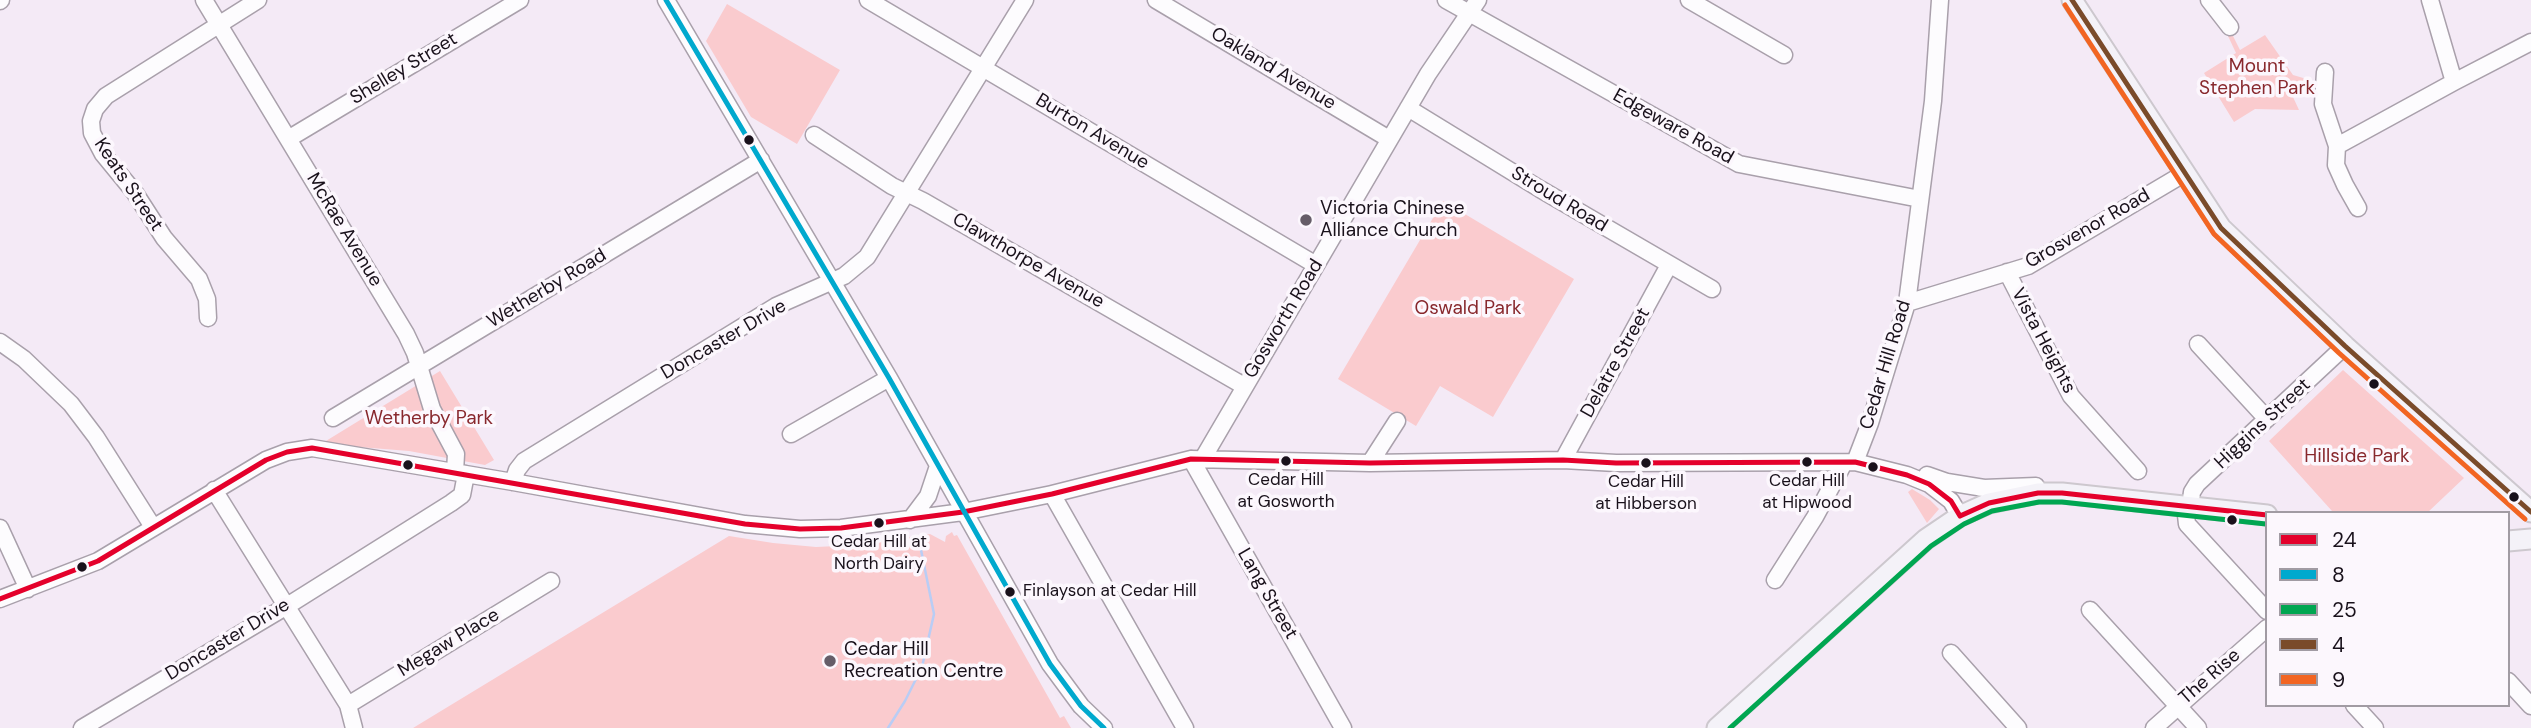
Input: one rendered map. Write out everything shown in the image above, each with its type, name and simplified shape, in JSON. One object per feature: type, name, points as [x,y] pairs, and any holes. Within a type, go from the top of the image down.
[{"type":"main road","points":[[2072,0],[2221,229],[2235,245],[2531,512]]},
{"type":"main road","points":[[1717,728],[1916,548],[1960,516],[1989,503],[2013,496],[2062,493],[2265,515]]},
{"type":"main road","points":[[2510,541],[2531,539]]},
{"type":"street","name":"McRae Avenue","points":[[204,0],[406,334],[432,409],[456,454],[460,473]]},
{"type":"street","name":"Keats Street","points":[[208,318],[207,299],[199,279],[164,238],[135,192],[103,154],[92,133],[91,121],[94,109],[106,96],[258,0]]},
{"type":"street","name":"Shelley Street","points":[[288,138],[520,0]]},
{"type":"street","points":[[666,0],[833,282],[1057,676],[1081,706],[1104,728]]},
{"type":"street","name":"Burton Avenue","points":[[868,0],[1316,265]]},
{"type":"street","name":"Doncaster Drive","points":[[513,482],[524,461],[775,306],[833,282],[852,271],[867,257],[1024,0]]},
{"type":"street","name":"Oakland Avenue","points":[[1156,0],[1390,139]]},
{"type":"street","name":"Edgeware Road","points":[[1446,0],[1474,7],[1739,164],[1920,199]]},
{"type":"street","points":[[1689,0],[1784,55]]},
{"type":"street","name":"Cedar Hill Road","points":[[1775,580],[1850,462],[1870,423],[1907,303],[1933,101],[1940,0]]},
{"type":"street","points":[[2209,0],[2230,27]]},
{"type":"street","points":[[2430,0],[2454,82]]},
{"type":"street","name":"Gosworth Road","points":[[1196,460],[1244,386],[1428,74],[1474,7]]},
{"type":"street","points":[[2337,146],[2531,43]]},
{"type":"street","points":[[2325,72],[2323,104],[2337,146],[2336,164],[2344,185],[2358,208]]},
{"type":"street","name":"Stroud Road","points":[[1408,108],[1712,289]]},
{"type":"street","name":"Clawthorpe Avenue","points":[[814,135],[907,194],[1244,386]]},
{"type":"street","name":"Wetherby Road","points":[[333,418],[761,160]]},
{"type":"street","name":"Grosvenor Road","points":[[1907,303],[2028,266],[2185,173]]},
{"type":"street","name":"Delatre Street","points":[[1563,460],[1669,265]]},
{"type":"street","name":"Vista Heights","points":[[2007,272],[2071,396],[2138,471]]},
{"type":"street","points":[[0,342],[24,359],[71,404],[96,437],[153,527]]},
{"type":"street","points":[[2198,344],[2267,419]]},
{"type":"street","name":"Higgins Street","points":[[2188,507],[2197,484],[2346,346]]},
{"type":"street","points":[[791,434],[889,379]]},
{"type":"street","points":[[1370,463],[1397,421]]},
{"type":"street","points":[[0,599],[98,561],[265,460],[287,452],[312,448],[764,526],[830,529],[963,512],[1196,460],[1370,463],[1563,460],[1630,463],[1850,462],[1907,475],[1941,491],[1960,516]]},
{"type":"street","name":"Lang Street","points":[[1196,460],[1343,728]]},
{"type":"street","points":[[909,520],[928,496],[938,466]]},
{"type":"street","name":"Doncaster Drive","points":[[82,728],[287,606],[458,499],[463,491],[460,473]]},
{"type":"street","points":[[1907,475],[1924,474],[1947,482],[1984,488],[2051,485],[2062,493]]},
{"type":"street","points":[[214,490],[348,705],[354,728]]},
{"type":"street","points":[[1052,494],[1185,728]]},
{"type":"street","points":[[2188,507],[2187,524],[2265,609]]},
{"type":"street","points":[[0,528],[28,589]]},
{"type":"street","name":"Megaw Place","points":[[348,705],[551,581]]},
{"type":"street","points":[[2090,610],[2198,728]]},
{"type":"street","name":"The Rise","points":[[2154,728],[2265,630]]},
{"type":"street","points":[[1951,653],[2018,728]]},
{"type":"street","points":[[2510,683],[2531,705]]},
{"type":"street","points":[[2356,707],[2375,728]]},
{"type":"green space","points":[[727,4],[840,70],[797,144],[751,117],[706,41]]},
{"type":"green space","name":"Mount Stephen Park","points":[[2232,34],[2240,50],[2265,35],[2293,75],[2310,80],[2307,88],[2293,97],[2299,110],[2255,109],[2234,122],[2204,73],[2236,53],[2228,36]]},
{"type":"green space","name":"Oswald Park","points":[[1443,201],[1574,279],[1493,417],[1440,386],[1416,426],[1338,379]]},
{"type":"green space","name":"Hillside Park","points":[[2343,370],[2464,478],[2429,511],[2332,511],[2269,441]]},
{"type":"green space","name":"Wetherby Park","points":[[440,371],[494,460],[485,465],[409,451],[321,444]]},
{"type":"green space","points":[[1912,489],[1939,509],[1927,523],[1908,492]]},
{"type":"green space","points":[[952,532],[954,536],[957,535],[1060,718],[1064,716],[1071,728],[413,728],[729,536],[816,547],[859,545],[930,534],[945,542],[946,536]]},
{"type":"waterway","points":[[888,728],[922,667],[934,614],[919,540]]},
{"type":"transit line","name":"8","points":[[666,0],[889,378],[1050,664],[1081,706],[1104,728]]},
{"type":"transit line","name":"4","points":[[2072,0],[2221,228],[2345,346],[2531,512]]},
{"type":"transit line","name":"9","points":[[2065,5],[2214,234],[2339,353],[2525,519]]},
{"type":"transit line","name":"24","points":[[0,599],[98,561],[266,460],[287,452],[312,448],[745,524],[800,529],[841,528],[963,512],[1052,494],[1191,459],[1370,463],[1563,460],[1616,463],[1855,462],[1907,475],[1929,484],[1951,501],[1960,516]]},
{"type":"transit line","name":"24","points":[[1960,516],[1989,503],[2038,493],[2062,493],[2265,515]]},
{"type":"transit line","name":"25","points":[[1730,728],[1931,546],[1964,524],[1992,511],[2039,502],[2062,502],[2265,524]]},
{"type":"place","name":"Victoria Chinese Alliance Church","points":[[1306,220]]},
{"type":"place","name":"Cedar Hill at Gosworth","points":[[1286,461]]},
{"type":"place","name":"Cedar Hill at Hipwood","points":[[1807,462]]},
{"type":"place","name":"Cedar Hill at Hibberson","points":[[1646,463]]},
{"type":"place","name":"Cedar Hill at North Dairy","points":[[879,523]]},
{"type":"place","name":"Finlayson at Cedar Hill","points":[[1010,592]]},
{"type":"place","name":"Cedar Hill Recreation Centre","points":[[830,661]]}]
